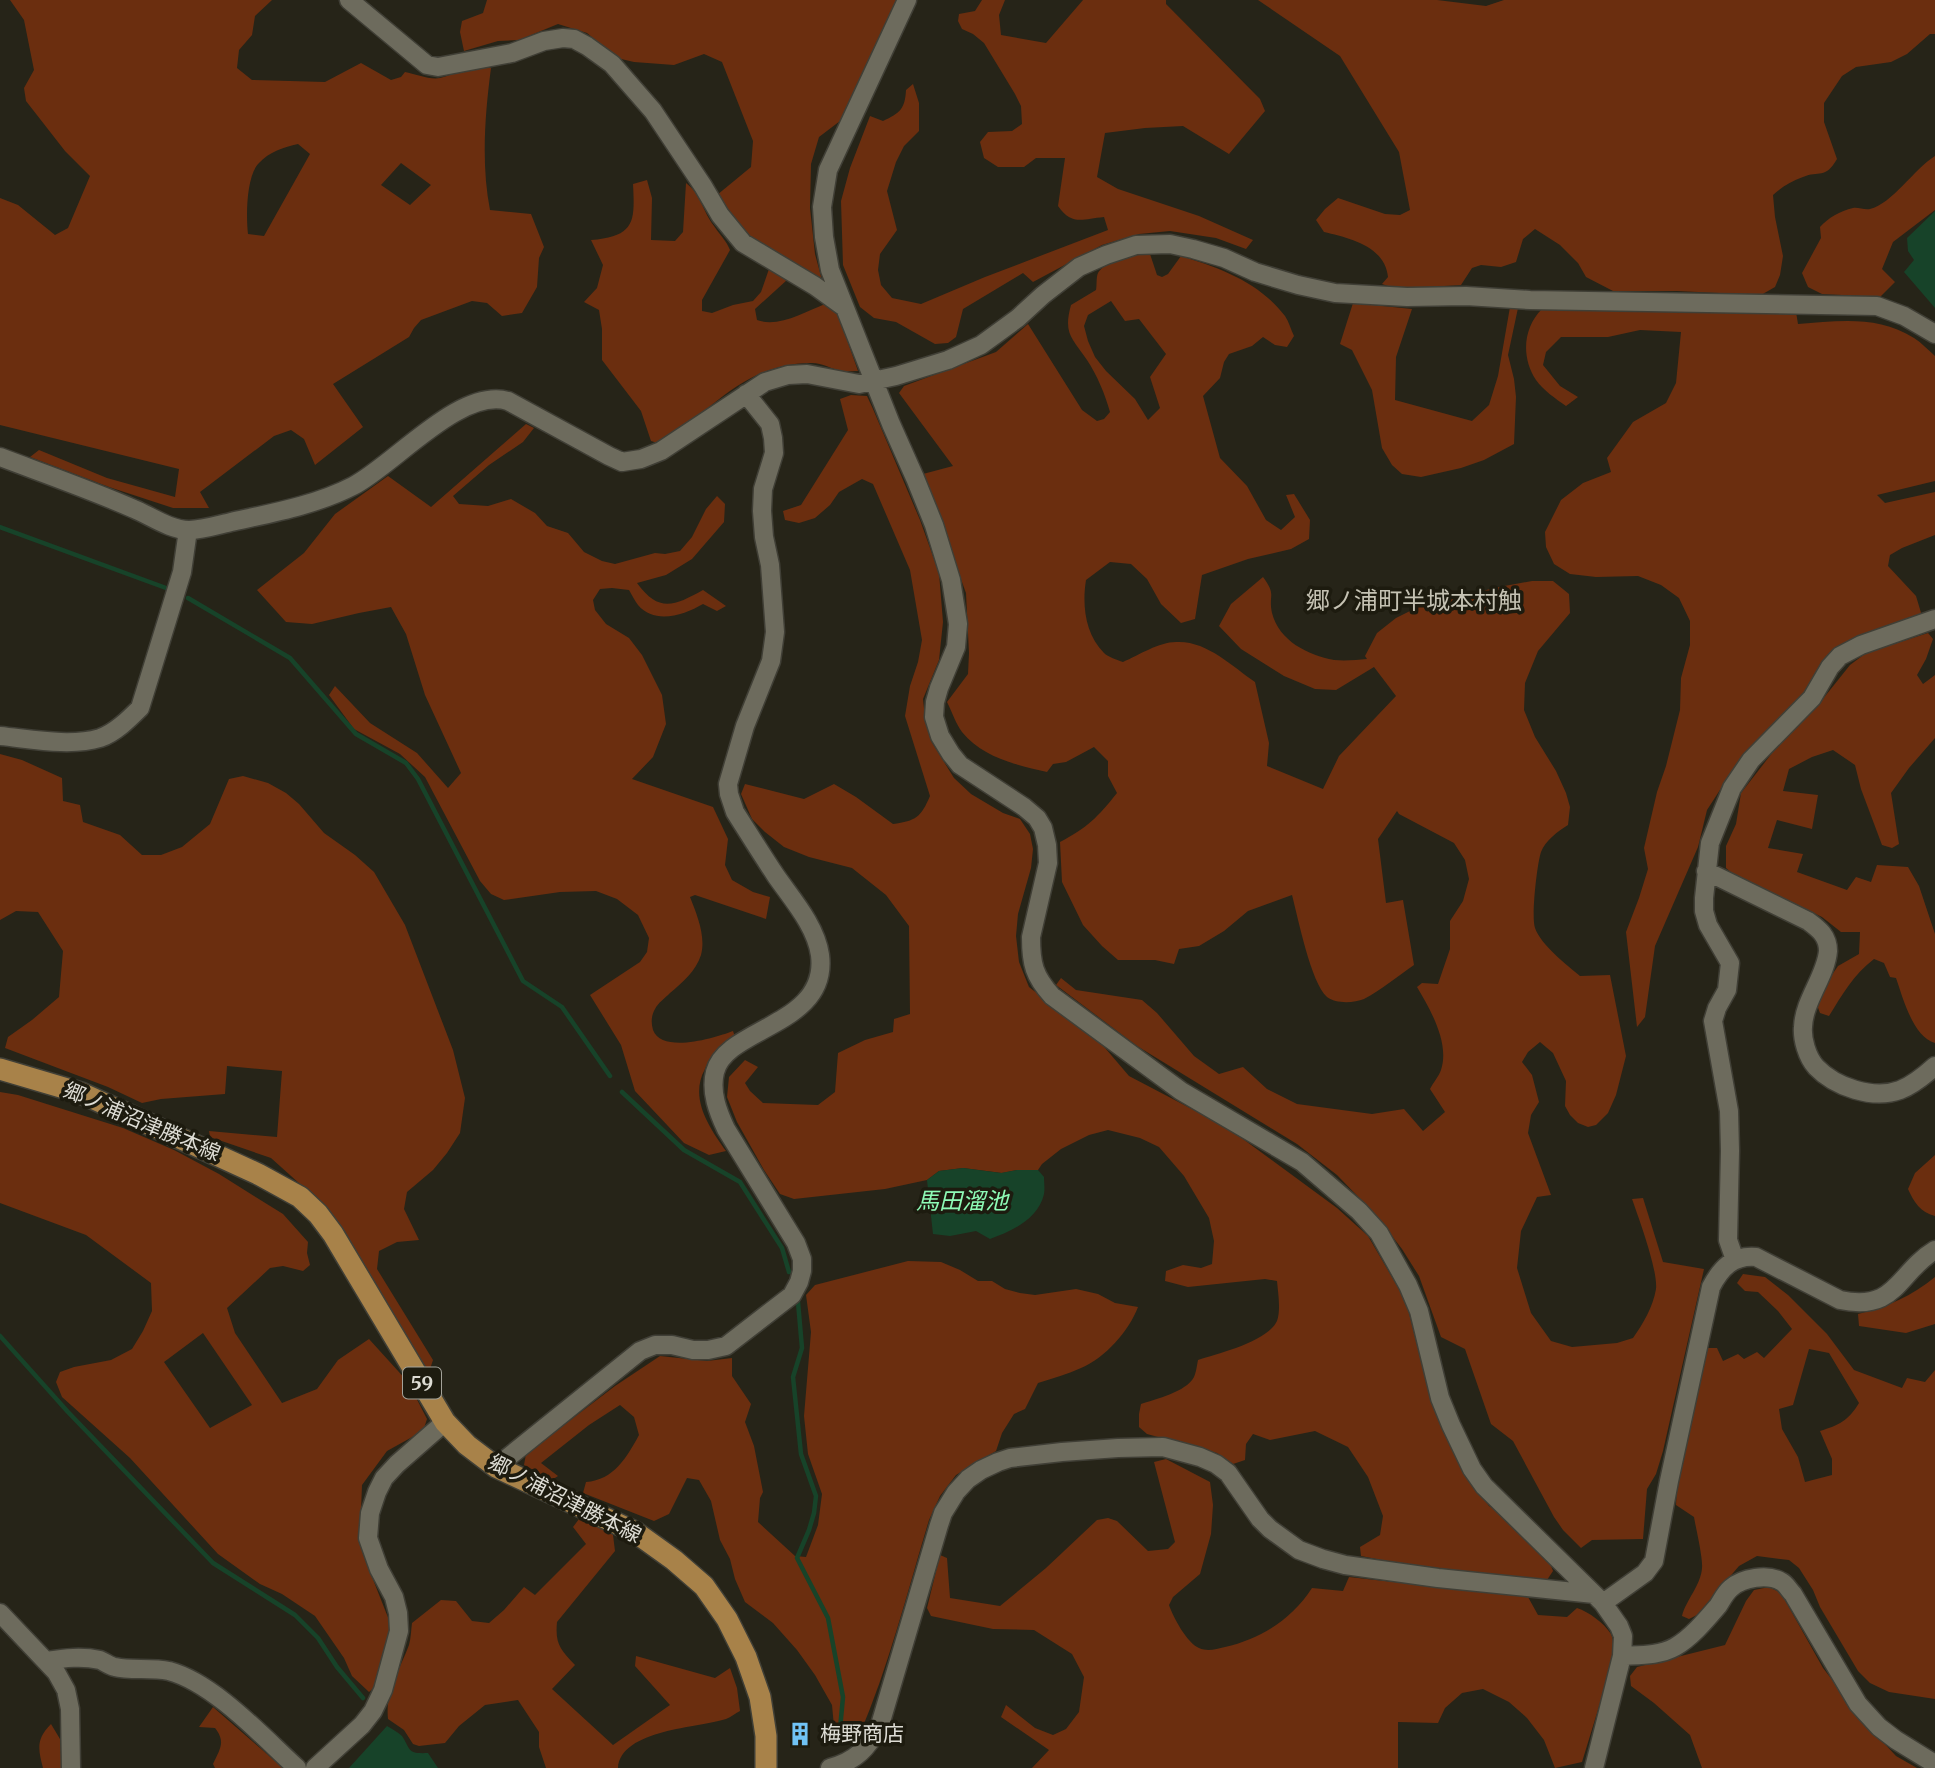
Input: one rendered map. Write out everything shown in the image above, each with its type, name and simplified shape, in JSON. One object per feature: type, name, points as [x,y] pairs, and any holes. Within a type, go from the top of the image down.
[{"type":"main road","name":"郷ノ浦沼津勝本線","points":[[0,1069],[81,1093],[226,1159],[300,1197],[318,1214],[333,1234],[445,1422],[467,1446],[496,1467],[635,1532],[704,1586],[727,1619],[750,1667],[760,1697],[766,1735],[766,1768]]},
{"type":"street","points":[[349,0],[427,65],[438,67],[512,53],[544,41],[563,38],[575,39],[587,46],[612,64],[653,111],[720,215],[743,243],[845,307]]},
{"type":"street","points":[[907,0],[828,170],[822,207],[830,270],[934,525],[951,580],[958,624],[956,647],[935,702],[934,717],[940,736],[960,765],[1024,807],[1037,818],[1043,828],[1048,863],[1031,937],[1031,960],[1035,974],[1052,996],[1181,1090],[1302,1163],[1359,1211],[1379,1233],[1419,1311],[1440,1398],[1472,1469],[1484,1486],[1599,1599],[1619,1626],[1623,1636],[1622,1656],[1594,1768]]},
{"type":"street","points":[[0,457],[135,509],[166,525],[188,530],[285,510],[332,496],[357,484],[422,435],[467,406],[486,399],[508,401],[609,456],[622,461],[641,459],[661,451],[765,382],[788,374],[807,374],[859,384],[948,360],[981,345],[1079,267],[1136,245],[1170,244],[1193,249],[1224,258],[1255,272],[1335,293],[1530,300],[1877,306],[1904,316],[1935,334]]},
{"type":"street","points":[[496,1467],[640,1351],[655,1345],[672,1345],[693,1350],[726,1346],[792,1295],[802,1271],[802,1259],[796,1243],[726,1129],[713,1093],[715,1070],[725,1055],[746,1040],[787,1018],[813,991],[820,967],[820,954],[807,921],[735,812],[729,794],[728,784],[745,726],[771,661],[775,632],[770,565],[762,511],[763,489],[774,453],[773,438],[770,424],[747,394]]},
{"type":"street","points":[[0,736],[67,743],[102,737],[140,708],[182,572],[188,530]]},
{"type":"street","points":[[1735,1260],[1728,1240],[1730,1111],[1713,1021],[1727,990],[1730,963],[1708,925],[1704,911],[1710,843],[1732,788],[1751,760],[1812,698],[1830,667],[1840,656],[1861,645],[1935,619]]},
{"type":"street","points":[[1706,871],[1808,921],[1820,929],[1826,938],[1828,951],[1823,971],[1808,1005],[1803,1026],[1808,1054],[1815,1066],[1834,1081],[1873,1093],[1899,1091],[1935,1066]]},
{"type":"street","points":[[830,1768],[842,1765],[856,1756],[870,1743],[880,1725],[943,1513],[949,1501],[968,1479],[981,1470],[1010,1458],[1118,1448],[1163,1447],[1200,1457],[1228,1473],[1270,1530],[1299,1549],[1323,1559],[1345,1565],[1599,1599],[1645,1573],[1654,1561],[1711,1287],[1726,1265],[1748,1256],[1756,1257],[1840,1300],[1853,1303],[1879,1299],[1891,1293],[1924,1256],[1935,1250]]},
{"type":"street","points":[[315,1768],[362,1725],[373,1711],[383,1690],[399,1631],[394,1597],[379,1569],[368,1538],[370,1513],[377,1492],[384,1478],[397,1464],[445,1422]]},
{"type":"street","points":[[1622,1656],[1657,1653],[1674,1648],[1690,1636],[1731,1588],[1745,1580],[1757,1577],[1781,1581],[1793,1594],[1858,1704],[1879,1727],[1935,1764]]},
{"type":"street","points":[[0,1613],[56,1672],[66,1690],[70,1709],[71,1768]]},
{"type":"street","points":[[46,1661],[80,1657],[102,1661],[115,1667],[169,1671],[217,1696],[297,1768]]},
{"type":"street","points":[[766,1768],[772,1768]]},
{"type":"shaded area","points":[[10,0],[272,0],[255,16],[252,35],[239,50],[237,68],[252,80],[325,82],[361,63],[391,80],[401,77],[405,72],[436,78],[471,67],[491,68],[485,139],[490,210],[531,214],[544,247],[539,258],[537,287],[522,313],[502,316],[487,303],[472,301],[421,320],[409,337],[333,384],[363,427],[315,465],[304,439],[291,430],[274,436],[200,492],[209,508],[173,508],[30,457],[39,450],[107,478],[175,497],[179,469],[0,425],[0,198],[18,205],[55,235],[68,228],[90,176],[65,151],[26,101],[24,88],[34,70],[24,20]],"holes":[[[298,144],[310,154],[264,236],[248,234],[248,197],[255,169],[272,153]],[[401,163],[431,185],[410,205],[381,185]]]},
{"type":"shaded area","points":[[487,0],[900,0],[876,53],[859,80],[844,118],[819,137],[811,164],[810,208],[815,254],[822,280],[816,282],[736,227],[717,195],[751,167],[753,141],[722,62],[704,54],[674,65],[634,62],[617,58],[587,33],[558,24],[519,40],[498,41],[464,51],[460,32],[462,21],[483,13]]},
{"type":"shaded area","points":[[982,0],[1005,0],[999,15],[1001,35],[1046,43],[1083,0],[1166,0],[1166,4],[1260,99],[1265,111],[1229,154],[1183,126],[1105,133],[1097,177],[1118,189],[1199,216],[1253,240],[1246,249],[1216,238],[1170,231],[1139,234],[1102,245],[1033,282],[1023,273],[963,309],[956,337],[948,343],[935,344],[896,322],[874,318],[860,307],[843,265],[841,201],[850,168],[870,116],[883,121],[897,113],[903,106],[906,90],[913,84],[919,103],[919,131],[904,146],[887,191],[897,230],[880,254],[878,270],[881,285],[892,298],[921,304],[1108,230],[1104,217],[1073,219],[1058,206],[1065,158],[1036,158],[1024,167],[998,167],[984,158],[980,142],[988,132],[1012,131],[1022,124],[1021,106],[984,43],[962,29],[958,21],[959,14],[975,11]]},
{"type":"shaded area","points":[[1258,0],[1437,0],[1486,6],[1504,0],[1935,0],[1935,34],[1930,34],[1907,54],[1891,62],[1856,67],[1842,76],[1824,103],[1824,122],[1837,159],[1829,170],[1795,180],[1773,195],[1783,256],[1775,287],[1761,295],[1613,291],[1586,277],[1578,263],[1560,245],[1535,229],[1523,239],[1516,262],[1501,267],[1481,265],[1472,268],[1461,285],[1397,289],[1382,284],[1388,277],[1385,266],[1373,251],[1344,237],[1324,232],[1316,220],[1338,198],[1385,214],[1400,215],[1410,210],[1399,152],[1340,56]]},
{"type":"shaded area","points":[[1935,156],[1935,210],[1893,242],[1882,269],[1895,282],[1880,297],[1822,294],[1808,287],[1802,273],[1821,238],[1820,227],[1843,211],[1878,206]]},
{"type":"shaded area","points":[[647,180],[652,198],[651,240],[675,241],[683,232],[686,183],[695,192],[710,221],[730,250],[702,300],[702,311],[712,313],[753,301],[761,292],[769,269],[787,280],[755,309],[757,320],[782,321],[825,304],[838,314],[858,371],[842,371],[814,363],[786,365],[766,371],[747,380],[661,444],[651,441],[641,411],[602,360],[599,310],[584,302],[597,288],[603,265],[591,240],[624,231],[632,217],[633,184]]},
{"type":"shaded area","points":[[1140,253],[1150,254],[1157,275],[1162,277],[1168,274],[1181,256],[1224,271],[1251,285],[1275,304],[1285,316],[1294,336],[1287,347],[1275,345],[1263,337],[1252,346],[1229,354],[1220,378],[1203,396],[1220,458],[1247,486],[1266,520],[1281,530],[1295,517],[1286,495],[1294,494],[1310,520],[1309,539],[1291,549],[1248,559],[1202,575],[1195,619],[1181,623],[1161,604],[1147,579],[1131,564],[1110,562],[1086,580],[1085,590],[1086,619],[1093,637],[1106,654],[1123,662],[1156,646],[1187,642],[1218,655],[1255,682],[1269,743],[1267,766],[1323,789],[1339,756],[1396,696],[1374,667],[1336,690],[1315,689],[1284,676],[1241,649],[1219,626],[1231,604],[1263,577],[1270,588],[1272,613],[1276,623],[1288,639],[1324,658],[1338,660],[1367,659],[1365,656],[1377,633],[1396,618],[1422,605],[1532,581],[1553,581],[1569,594],[1570,613],[1538,651],[1525,683],[1524,710],[1535,737],[1556,771],[1570,807],[1568,825],[1549,840],[1541,852],[1535,890],[1534,922],[1543,941],[1580,976],[1610,975],[1626,1056],[1616,1095],[1608,1113],[1596,1125],[1588,1127],[1578,1123],[1565,1106],[1566,1081],[1553,1053],[1540,1042],[1528,1052],[1522,1062],[1532,1075],[1539,1102],[1531,1115],[1528,1133],[1551,1195],[1537,1197],[1521,1231],[1517,1268],[1531,1313],[1551,1341],[1572,1347],[1617,1343],[1633,1338],[1650,1309],[1655,1296],[1656,1280],[1632,1199],[1643,1198],[1663,1262],[1704,1269],[1663,1451],[1656,1474],[1647,1489],[1643,1539],[1592,1540],[1581,1548],[1563,1530],[1513,1441],[1491,1424],[1465,1349],[1441,1337],[1419,1276],[1402,1249],[1375,1214],[1337,1175],[1297,1144],[1137,1046],[1056,985],[1061,978],[1076,990],[1142,1000],[1157,1013],[1194,1056],[1219,1074],[1243,1067],[1267,1089],[1297,1104],[1372,1114],[1404,1109],[1423,1131],[1445,1112],[1430,1089],[1441,1070],[1441,1038],[1433,1016],[1417,987],[1422,983],[1438,984],[1450,949],[1450,921],[1463,901],[1469,879],[1465,860],[1454,843],[1397,811],[1378,839],[1386,903],[1403,900],[1414,965],[1364,999],[1335,1001],[1321,990],[1306,949],[1292,895],[1248,911],[1224,931],[1199,946],[1179,949],[1174,964],[1155,960],[1118,960],[1083,925],[1062,882],[1060,842],[1092,821],[1117,793],[1108,776],[1108,761],[1094,747],[1066,762],[1053,764],[1047,772],[1001,759],[970,741],[956,722],[947,702],[968,674],[966,593],[923,474],[953,466],[899,393],[904,386],[996,352],[1028,324],[1082,410],[1097,421],[1104,419],[1110,412],[1106,398],[1094,372],[1070,335],[1068,323],[1071,305],[1096,290],[1097,275],[1101,269]],"holes":[[[1111,301],[1125,321],[1139,319],[1166,354],[1150,377],[1160,408],[1148,420],[1135,399],[1095,357],[1084,326],[1088,315]]]},
{"type":"shaded area","points":[[1353,303],[1412,309],[1396,357],[1395,400],[1472,421],[1489,405],[1498,376],[1510,307],[1518,308],[1508,355],[1516,397],[1514,444],[1484,460],[1461,468],[1421,477],[1402,474],[1392,465],[1382,448],[1372,390],[1352,350],[1340,344]]},
{"type":"shaded area","points":[[1542,309],[1796,312],[1798,324],[1857,321],[1886,326],[1914,338],[1935,356],[1935,481],[1877,495],[1885,503],[1935,492],[1935,535],[1890,555],[1888,566],[1916,596],[1922,616],[1894,627],[1816,682],[1756,742],[1729,776],[1707,810],[1698,847],[1655,946],[1645,1017],[1637,1027],[1626,932],[1648,869],[1644,848],[1680,710],[1681,678],[1690,645],[1690,621],[1679,598],[1661,585],[1638,576],[1596,577],[1570,574],[1554,564],[1546,547],[1545,532],[1561,500],[1583,483],[1611,472],[1607,458],[1633,422],[1666,403],[1676,383],[1681,332],[1640,330],[1608,337],[1561,337],[1546,352],[1543,365],[1560,386],[1578,397],[1566,406],[1539,384],[1528,362],[1528,334]]},
{"type":"shaded area","points":[[851,395],[867,396],[920,520],[939,573],[943,622],[939,660],[923,699],[931,741],[954,778],[971,794],[1003,813],[1020,819],[1030,834],[1033,849],[1031,868],[1018,914],[1016,936],[1019,962],[1029,987],[1100,1042],[1129,1076],[1228,1128],[1337,1208],[1368,1236],[1406,1301],[1421,1361],[1443,1424],[1463,1470],[1489,1506],[1522,1526],[1544,1547],[1553,1571],[1545,1583],[1412,1566],[1361,1556],[1360,1547],[1380,1535],[1383,1516],[1368,1477],[1348,1447],[1315,1431],[1270,1440],[1253,1434],[1246,1444],[1245,1460],[1233,1464],[1217,1453],[1147,1434],[1139,1427],[1141,1404],[1184,1387],[1194,1377],[1198,1360],[1242,1346],[1263,1335],[1277,1321],[1279,1312],[1277,1281],[1265,1279],[1188,1287],[1165,1281],[1166,1271],[1183,1265],[1201,1268],[1212,1264],[1214,1241],[1209,1218],[1184,1176],[1159,1147],[1140,1138],[1108,1130],[1089,1135],[1061,1149],[1038,1170],[1002,1173],[963,1168],[939,1171],[927,1180],[885,1189],[794,1199],[780,1194],[764,1170],[737,1122],[727,1097],[729,1077],[745,1060],[758,1067],[745,1083],[763,1103],[818,1105],[835,1092],[838,1053],[865,1040],[893,1032],[894,1019],[910,1014],[909,926],[886,895],[852,868],[809,857],[784,847],[752,819],[741,794],[745,784],[804,799],[834,784],[893,824],[917,817],[930,796],[905,716],[922,640],[910,570],[873,484],[862,479],[839,492],[830,505],[815,518],[799,523],[785,520],[783,511],[801,505],[848,430],[840,399]]},
{"type":"shaded area","points":[[526,424],[534,428],[523,442],[489,465],[453,496],[459,504],[488,506],[511,499],[535,513],[547,526],[568,533],[584,552],[615,564],[655,553],[680,551],[692,537],[706,509],[717,496],[725,504],[724,522],[692,559],[666,575],[637,583],[645,593],[660,603],[675,603],[703,590],[726,606],[717,611],[703,604],[687,612],[661,616],[645,611],[629,590],[600,589],[593,600],[595,610],[606,624],[629,638],[642,655],[662,695],[666,724],[653,757],[632,779],[713,807],[728,839],[725,865],[732,880],[753,892],[770,897],[766,919],[695,895],[690,897],[702,933],[701,955],[692,971],[658,1005],[652,1017],[653,1030],[658,1037],[678,1043],[733,1031],[735,1037],[709,1060],[699,1091],[703,1112],[726,1151],[709,1155],[684,1143],[635,1091],[621,1045],[590,995],[640,962],[647,952],[649,938],[638,915],[617,899],[596,891],[560,892],[504,900],[491,894],[480,881],[425,777],[400,754],[354,729],[329,695],[335,686],[370,723],[417,753],[448,788],[461,773],[425,695],[406,634],[391,607],[312,624],[286,622],[257,590],[304,553],[335,514],[388,476],[431,507]]},
{"type":"shaded area","points":[[1928,633],[1933,639],[1917,675],[1923,684],[1935,675],[1935,738],[1891,793],[1899,844],[1892,848],[1882,845],[1855,765],[1833,750],[1789,769],[1783,791],[1818,795],[1812,829],[1777,820],[1768,848],[1803,854],[1797,872],[1847,890],[1856,877],[1871,882],[1877,865],[1908,867],[1919,886],[1935,934],[1935,1043],[1927,1039],[1915,1025],[1896,978],[1890,977],[1884,963],[1874,959],[1854,978],[1829,1016],[1820,1013],[1817,1005],[1825,985],[1838,966],[1859,954],[1860,932],[1841,932],[1822,917],[1733,874],[1726,868],[1726,846],[1736,824],[1741,793],[1786,735],[1822,700],[1850,665],[1866,653]]},
{"type":"shaded area","points":[[0,754],[22,760],[62,778],[63,801],[80,805],[83,822],[120,835],[142,855],[161,855],[182,847],[210,824],[229,779],[243,776],[268,783],[286,793],[324,833],[374,872],[405,925],[453,1050],[465,1098],[460,1133],[433,1170],[407,1192],[404,1209],[419,1240],[397,1242],[379,1251],[377,1269],[433,1360],[429,1372],[419,1366],[359,1256],[320,1202],[271,1158],[210,1137],[209,1131],[277,1137],[282,1071],[227,1066],[225,1094],[142,1103],[108,1087],[5,1048],[8,1037],[59,997],[63,951],[38,912],[16,911],[0,920]]},
{"type":"shaded area","points":[[0,1092],[18,1095],[123,1128],[174,1150],[283,1214],[308,1242],[310,1265],[303,1271],[283,1266],[270,1268],[227,1308],[235,1333],[282,1403],[317,1389],[338,1360],[369,1339],[408,1382],[427,1419],[423,1431],[387,1451],[362,1485],[360,1536],[363,1554],[389,1620],[389,1641],[376,1686],[369,1692],[352,1676],[344,1658],[315,1616],[282,1594],[260,1584],[218,1554],[130,1458],[62,1397],[56,1382],[60,1372],[111,1360],[132,1349],[152,1311],[151,1283],[86,1235],[0,1203]],"holes":[[[203,1333],[252,1405],[210,1428],[164,1362]]]},
{"type":"shaded area","points":[[1935,1155],[1935,1216],[1918,1206],[1908,1189],[1915,1173]]},
{"type":"shaded area","points":[[908,1261],[941,1262],[978,1281],[992,1281],[1005,1289],[1020,1293],[1035,1295],[1076,1289],[1098,1294],[1115,1303],[1138,1307],[1122,1334],[1099,1358],[1076,1370],[1038,1383],[1025,1409],[1014,1414],[1002,1433],[996,1451],[956,1475],[940,1496],[929,1520],[870,1710],[859,1736],[842,1741],[835,1737],[832,1705],[815,1675],[773,1623],[745,1602],[730,1559],[720,1540],[711,1501],[699,1480],[687,1478],[669,1514],[654,1521],[583,1493],[586,1482],[612,1472],[630,1451],[639,1435],[634,1417],[620,1405],[589,1425],[541,1463],[558,1476],[552,1480],[524,1465],[526,1454],[615,1386],[660,1356],[707,1361],[732,1358],[732,1376],[751,1404],[745,1422],[754,1446],[763,1492],[758,1522],[795,1556],[806,1557],[818,1525],[822,1494],[808,1454],[804,1416],[811,1332],[806,1295],[815,1285]]},
{"type":"shaded area","points":[[1743,1274],[1765,1277],[1788,1295],[1827,1334],[1854,1370],[1902,1388],[1907,1378],[1925,1382],[1935,1370],[1935,1699],[1889,1692],[1870,1683],[1858,1671],[1799,1568],[1789,1560],[1757,1556],[1739,1566],[1697,1615],[1689,1619],[1682,1616],[1699,1580],[1702,1563],[1694,1517],[1676,1505],[1677,1484],[1692,1396],[1708,1348],[1717,1348],[1723,1361],[1738,1354],[1744,1359],[1757,1352],[1764,1358],[1792,1329],[1758,1292],[1745,1291],[1737,1283]],"holes":[[[1809,1349],[1829,1353],[1859,1403],[1842,1422],[1820,1431],[1832,1459],[1832,1475],[1805,1482],[1798,1457],[1782,1429],[1779,1409],[1793,1405]]]},
{"type":"shaded area","points":[[1935,1277],[1935,1324],[1906,1333],[1859,1326],[1858,1314],[1899,1300]]},
{"type":"shaded area","points":[[1166,1459],[1210,1482],[1213,1505],[1211,1534],[1200,1574],[1173,1597],[1169,1605],[1181,1629],[1194,1645],[1212,1650],[1251,1639],[1285,1618],[1312,1588],[1343,1591],[1349,1577],[1528,1597],[1538,1615],[1567,1617],[1577,1608],[1604,1626],[1611,1634],[1613,1645],[1612,1664],[1582,1762],[1555,1768],[1544,1740],[1527,1718],[1509,1702],[1483,1689],[1462,1693],[1445,1708],[1438,1723],[1398,1722],[1398,1768],[1032,1768],[1049,1750],[1001,1717],[1006,1705],[1035,1728],[1053,1735],[1066,1729],[1079,1712],[1084,1677],[1072,1654],[1034,1630],[993,1629],[931,1616],[927,1608],[940,1555],[947,1558],[950,1598],[1000,1606],[1097,1520],[1108,1518],[1117,1521],[1148,1551],[1168,1549],[1175,1542],[1154,1462]]},
{"type":"shaded area","points":[[579,1519],[600,1526],[613,1535],[615,1551],[557,1622],[560,1646],[575,1665],[552,1689],[613,1745],[670,1705],[635,1666],[636,1656],[715,1678],[730,1668],[737,1688],[740,1711],[726,1719],[646,1738],[632,1745],[622,1755],[618,1768],[546,1768],[539,1747],[539,1732],[518,1700],[485,1705],[459,1726],[445,1743],[419,1746],[413,1744],[404,1730],[388,1719],[389,1699],[409,1645],[412,1623],[441,1600],[456,1601],[472,1621],[489,1623],[524,1587],[535,1595],[586,1544],[573,1527]]},
{"type":"shaded area","points":[[1769,1587],[1781,1593],[1823,1668],[1867,1725],[1896,1756],[1917,1768],[1702,1768],[1690,1735],[1631,1686],[1630,1676],[1637,1667],[1725,1645],[1754,1590]]},
{"type":"shaded area","points":[[213,1707],[283,1768],[215,1768],[213,1764],[221,1746],[220,1737],[215,1728],[199,1727]]},
{"type":"shaded area","points":[[51,1724],[60,1739],[62,1768],[43,1768],[41,1761],[41,1740]]},
{"type":"water","points":[[1935,211],[1935,308],[1904,272],[1914,260],[1908,251],[1907,238]]},
{"type":"water","name":"馬田溜池","points":[[963,1168],[1001,1173],[1038,1170],[1044,1177],[1041,1203],[1023,1223],[990,1239],[976,1231],[950,1236],[933,1234],[927,1180],[939,1171]]},
{"type":"water","points":[[387,1726],[402,1736],[413,1752],[428,1753],[438,1768],[349,1768]]},
{"type":"waterway","points":[[0,527],[166,588]]},
{"type":"waterway","points":[[188,598],[290,658],[356,734],[406,763],[418,779],[523,981],[562,1007],[610,1076]]},
{"type":"waterway","points":[[622,1092],[684,1150],[740,1182],[782,1248],[789,1272]]},
{"type":"waterway","points":[[798,1302],[802,1348],[793,1377],[801,1454],[816,1496],[809,1530],[797,1558],[828,1618],[843,1697],[840,1729]]},
{"type":"waterway","points":[[0,1336],[68,1412],[213,1563],[295,1615],[318,1638],[337,1667],[363,1698]]},
{"type":"place","name":"梅野商店","points":[[800,1734]]},
{"type":"district","name":"郷ノ浦町半城本村触","points":[[1414,601]]}]
